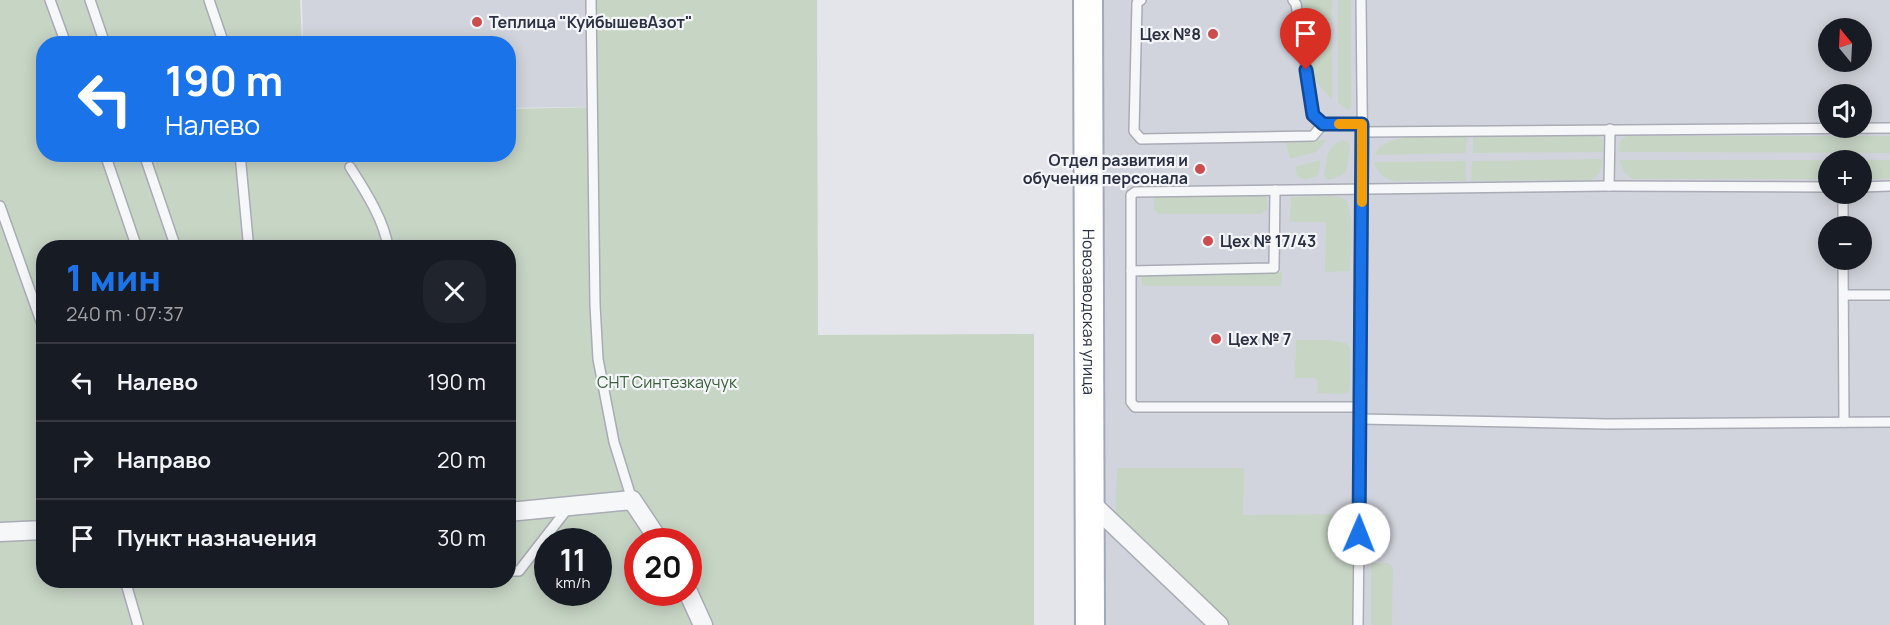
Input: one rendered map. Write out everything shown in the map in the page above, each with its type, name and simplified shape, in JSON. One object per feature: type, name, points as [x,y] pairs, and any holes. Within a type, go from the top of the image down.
[{"type":"main road","name":"Новозаводская улица","points":[[1088,0],[1090,625]]},
{"type":"street","points":[[516,511],[632,500],[651,528]]},
{"type":"street","points":[[1090,502],[1219,625]]},
{"type":"street","points":[[0,532],[36,530]]},
{"type":"street","points":[[695,606],[704,625]]},
{"type":"lane","points":[[50,0],[63,36]]},
{"type":"lane","points":[[90,0],[102,36]]},
{"type":"lane","points":[[209,0],[221,36]]},
{"type":"lane","points":[[591,0],[595,305],[598,359],[614,442],[632,500]]},
{"type":"lane","points":[[1141,0],[1137,3],[1134,131],[1141,139],[1313,136],[1323,124]]},
{"type":"lane","points":[[1293,0],[1296,4],[1313,115],[1323,124],[1362,128],[1890,128]]},
{"type":"lane","points":[[1358,625],[1363,189],[1360,0]]},
{"type":"lane","points":[[1609,186],[1610,129]]},
{"type":"lane","points":[[108,162],[134,240]]},
{"type":"lane","points":[[147,162],[173,240]]},
{"type":"lane","points":[[241,162],[248,240]]},
{"type":"lane","points":[[350,167],[364,189],[387,240]]},
{"type":"lane","points":[[1360,407],[1135,407],[1131,402],[1131,195],[1135,192],[1609,186],[1818,187]]},
{"type":"lane","points":[[1872,187],[1890,186]]},
{"type":"lane","points":[[1131,271],[1274,268],[1275,190]]},
{"type":"lane","points":[[0,206],[36,307]]},
{"type":"lane","points":[[1843,270],[1844,422]]},
{"type":"lane","points":[[1844,295],[1890,295]]},
{"type":"lane","points":[[1360,419],[1607,424],[1890,422]]},
{"type":"lane","points":[[516,571],[519,571],[570,506]]},
{"type":"lane","points":[[127,588],[138,625]]},
{"type":"shaded area","points":[[302,0],[817,0],[817,103],[516,108],[516,36],[303,36]]},
{"type":"shaded area","points":[[1096,0],[1890,0],[1890,625],[1093,625]]},
{"type":"green space","name":"СНТ Синтезкаучук","points":[[0,0],[300,0],[302,36],[36,36],[36,162],[516,162],[516,109],[597,107],[597,0],[817,0],[818,335],[1034,334],[1034,625],[0,625]]},
{"type":"green space","points":[[1302,0],[1332,0],[1332,99],[1313,79]]},
{"type":"green space","points":[[1338,0],[1351,0],[1351,106],[1349,110],[1338,102]]},
{"type":"green space","points":[[1597,134],[1603,141],[1603,152],[1473,153],[1473,136]]},
{"type":"green space","points":[[1430,135],[1467,136],[1466,153],[1375,155],[1390,141],[1402,138]]},
{"type":"green space","points":[[1626,136],[1872,138],[1872,136],[1890,136],[1890,153],[1872,153],[1872,150],[1818,150],[1818,153],[1618,152],[1620,141]]},
{"type":"green space","points":[[1327,140],[1316,152],[1290,158],[1286,143],[1289,141]]},
{"type":"green space","points":[[1343,140],[1349,143],[1350,147],[1346,172],[1328,180],[1324,175],[1328,154],[1333,146]]},
{"type":"green space","points":[[1602,159],[1600,171],[1591,180],[1471,181],[1472,161]]},
{"type":"green space","points":[[1320,160],[1317,176],[1305,180],[1297,176],[1295,167]]},
{"type":"green space","points":[[1619,160],[1818,160],[1818,179],[1633,179],[1624,172]]},
{"type":"green space","points":[[1872,160],[1890,160],[1890,179],[1872,179]]},
{"type":"green space","points":[[1466,161],[1466,181],[1394,181],[1381,174],[1374,162]]},
{"type":"green space","points":[[1261,194],[1267,198],[1267,210],[1260,214],[1158,214],[1154,209],[1154,198],[1157,195]]},
{"type":"green space","points":[[1333,196],[1343,198],[1347,202],[1351,220],[1350,271],[1325,272],[1326,222],[1290,222],[1291,197]]},
{"type":"green space","points":[[1282,272],[1281,286],[1145,286],[1142,284],[1142,277],[1145,274]]},
{"type":"green space","points":[[1296,340],[1330,340],[1346,343],[1350,348],[1350,389],[1348,392],[1343,394],[1317,393],[1318,381],[1315,378],[1295,378]]},
{"type":"green space","points":[[1117,468],[1244,468],[1243,515],[1354,514],[1353,625],[1230,625],[1120,526],[1115,517]]},
{"type":"green space","points":[[1371,563],[1388,563],[1393,567],[1392,625],[1371,625]]},
{"type":"slow traffic","points":[[1339,124],[1362,124],[1362,202]]},
{"type":"place","name":"Теплица \"КуйбышевАзот\"","points":[[477,22]]},
{"type":"place","name":"Цех №8","points":[[1213,34]]},
{"type":"place","name":"Отдел развития и обучения персонала","points":[[1200,169]]},
{"type":"place","name":"Цех № 17/43","points":[[1208,241]]},
{"type":"place","name":"Цех № 7","points":[[1216,339]]},
{"type":"route","points":[[1306,70],[1313,115],[1323,124],[1362,124],[1359,534]]}]
